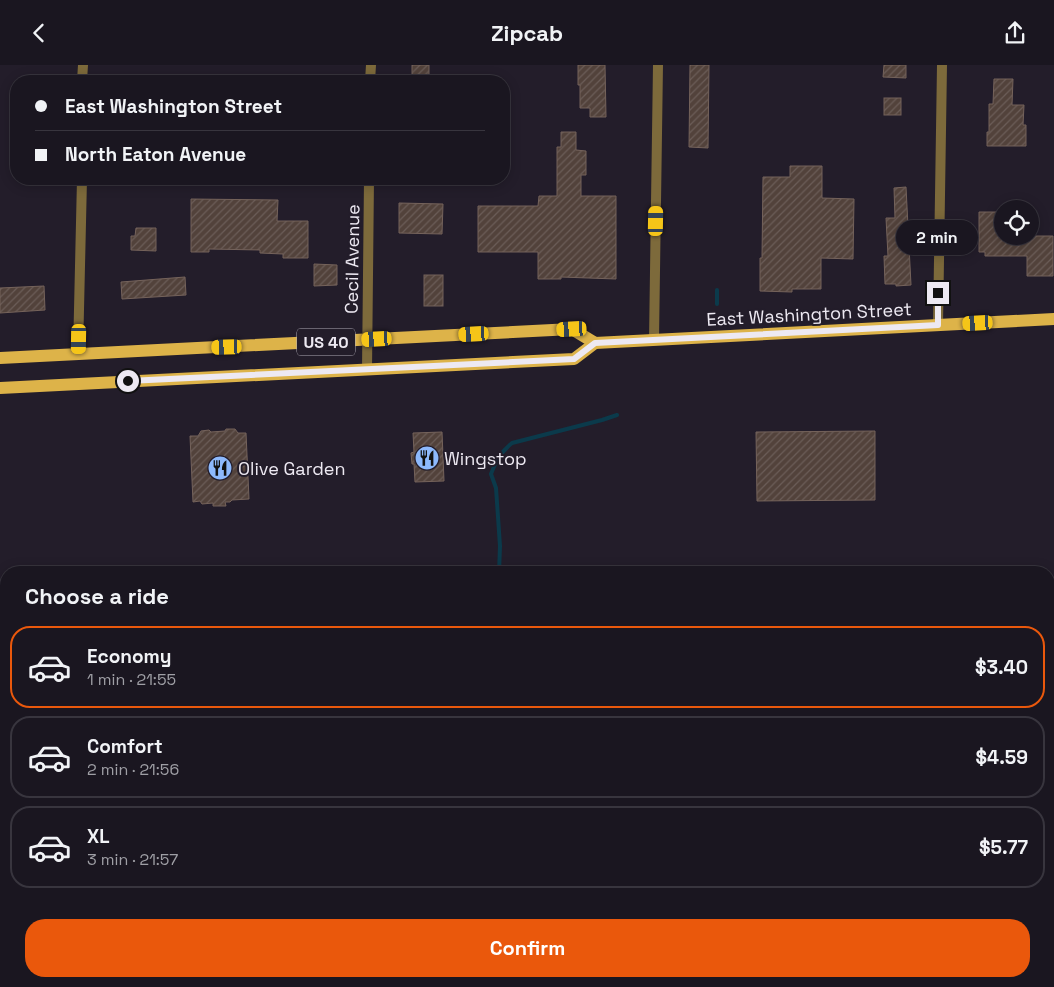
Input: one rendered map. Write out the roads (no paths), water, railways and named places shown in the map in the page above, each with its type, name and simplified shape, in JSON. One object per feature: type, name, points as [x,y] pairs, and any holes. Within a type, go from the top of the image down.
[{"type":"main road","name":"East Washington Street","points":[[595,343],[1054,319]]},
{"type":"main road","name":"US 40","points":[[0,357],[572,329],[595,343],[574,359],[0,388]]},
{"type":"street","points":[[654,340],[658,65]]},
{"type":"street","points":[[938,325],[942,65]]},
{"type":"street","points":[[78,353],[82,185]]},
{"type":"street","name":"Cecil Avenue","points":[[367,369],[369,185]]},
{"type":"waterway","points":[[717,290],[717,304]]},
{"type":"waterway","points":[[499,566],[500,546],[496,488],[491,474],[502,453],[512,443],[617,415]]},
{"type":"place","name":"Wingstop","points":[[427,458]]},
{"type":"place","name":"Olive Garden","points":[[220,468]]}]
